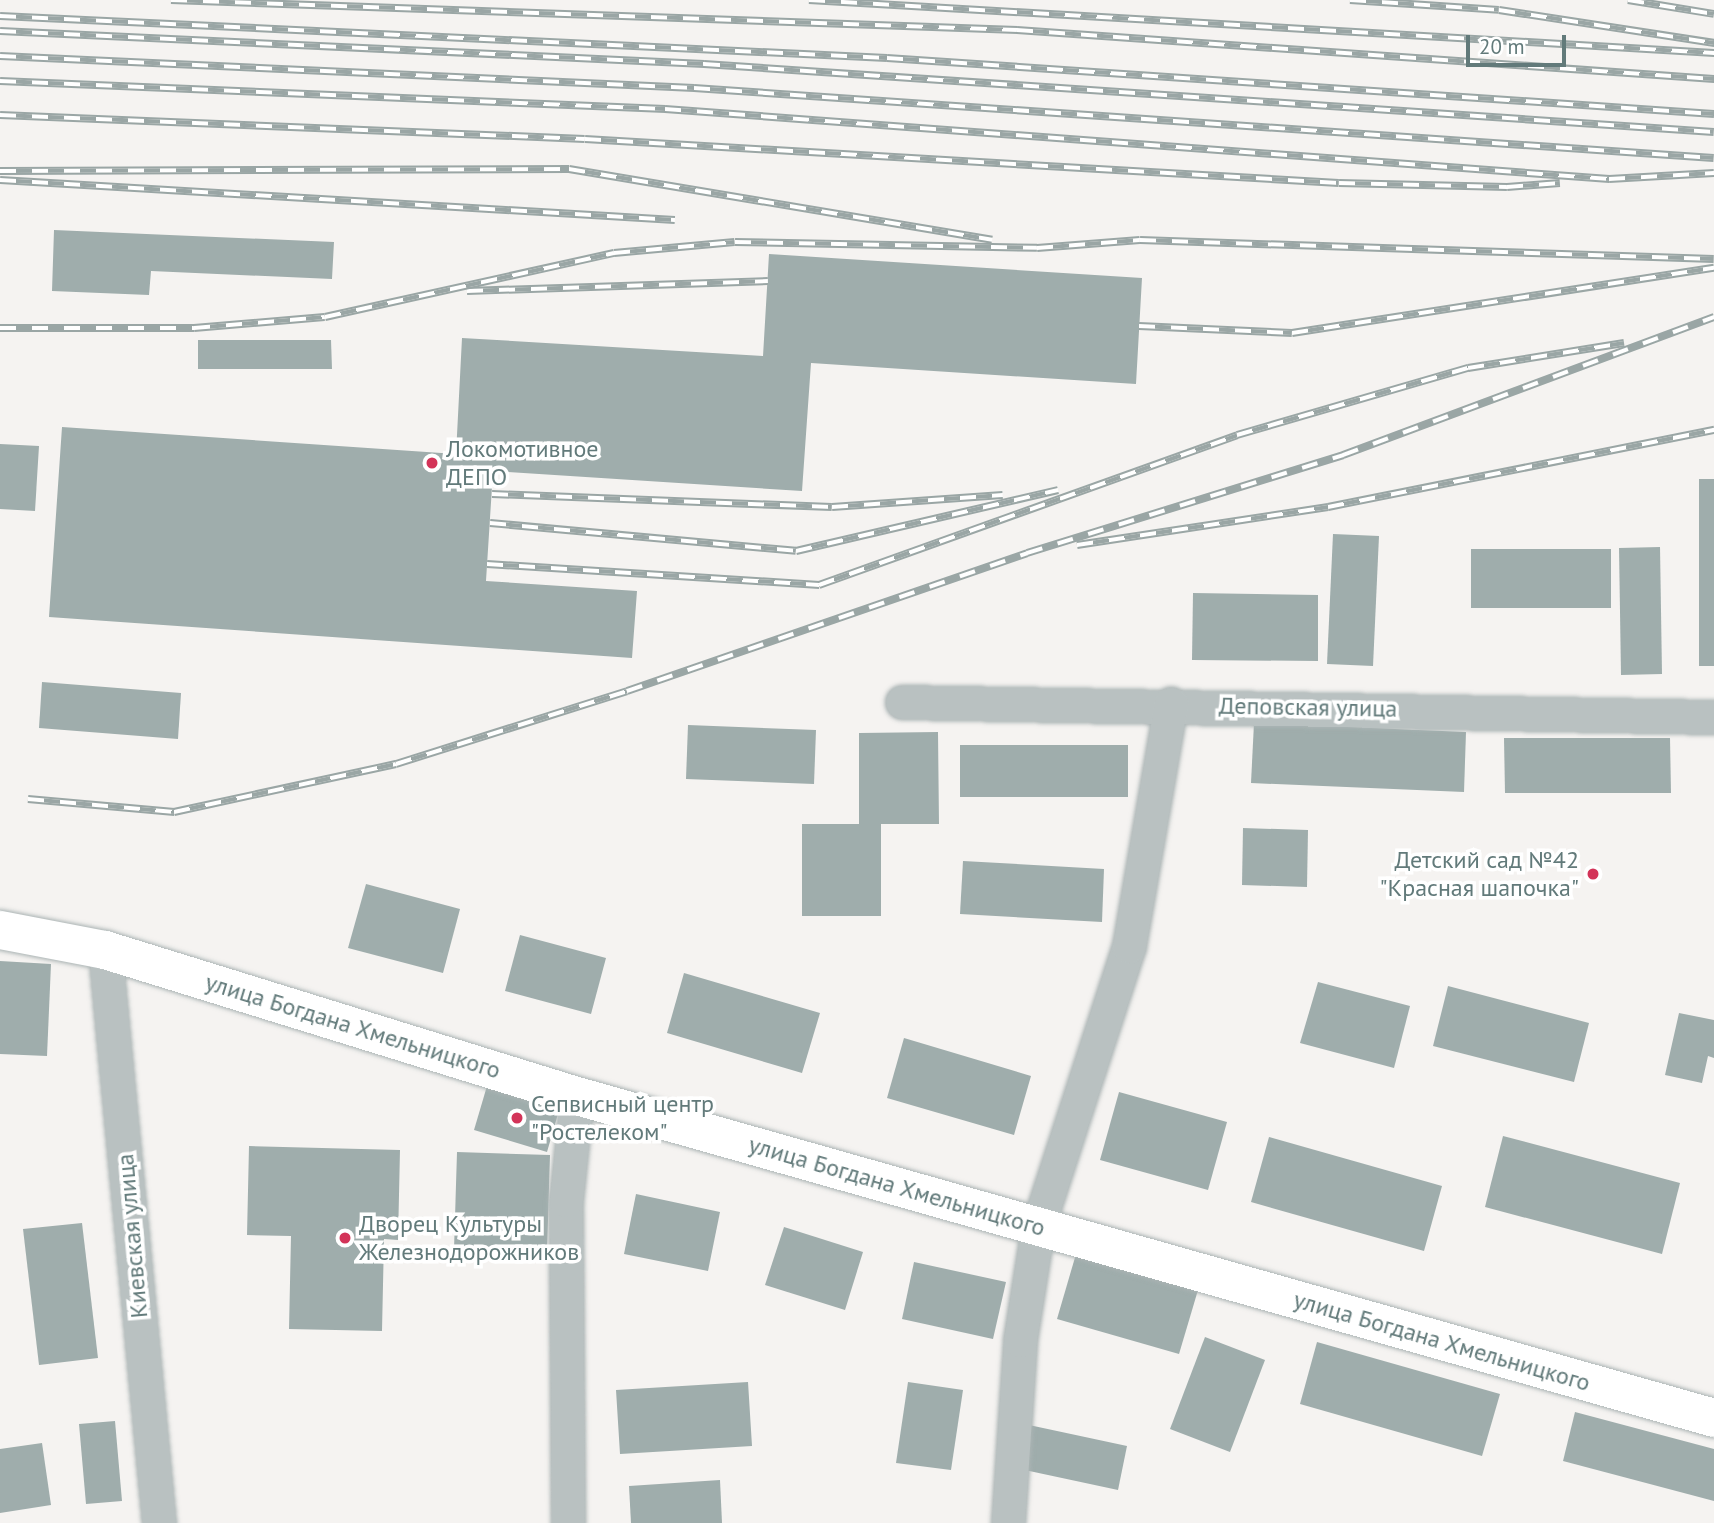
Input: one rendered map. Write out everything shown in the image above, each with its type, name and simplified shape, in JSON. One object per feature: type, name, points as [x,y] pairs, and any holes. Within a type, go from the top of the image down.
[{"type":"main road","name":"улица Богдана Хмельницкого","points":[[0,930],[105,950],[577,1096],[1714,1418]]},
{"type":"street","name":"Деповская улица","points":[[902,702],[1171,704],[1714,717]]},
{"type":"street","points":[[1008,1523],[1020,1340],[1038,1226],[1129,947],[1171,704]]},
{"type":"street","name":"Киевская улица","points":[[105,950],[159,1523]]},
{"type":"street","points":[[568,1523],[566,1200],[577,1096]]},
{"type":"building","points":[[54,230],[334,242],[332,279],[151,271],[149,295],[52,291]]},
{"type":"building","name":"Локомотивное ДЕПО","points":[[769,254],[1142,278],[1136,384],[811,363],[802,491],[493,471],[486,581],[637,591],[632,658],[49,617],[62,427],[456,454],[462,338],[763,356]]},
{"type":"building","points":[[198,340],[331,340],[332,369],[198,369]]},
{"type":"building","points":[[0,444],[39,446],[35,511],[0,509]]},
{"type":"building","points":[[1699,479],[1714,479],[1714,666],[1699,666]]},
{"type":"building","points":[[1333,534],[1379,536],[1373,666],[1327,664]]},
{"type":"building","points":[[1660,547],[1662,674],[1621,675],[1619,548]]},
{"type":"building","points":[[1471,549],[1611,549],[1611,608],[1471,608]]},
{"type":"building","points":[[1193,593],[1318,595],[1318,661],[1192,660]]},
{"type":"building","points":[[42,682],[181,693],[178,739],[39,728]]},
{"type":"building","points":[[1254,723],[1466,732],[1464,792],[1251,783]]},
{"type":"building","points":[[688,725],[816,730],[814,784],[686,779]]},
{"type":"building","points":[[938,732],[939,824],[881,824],[881,916],[802,916],[802,824],[859,824],[859,733]]},
{"type":"building","points":[[1504,738],[1670,738],[1671,793],[1505,793]]},
{"type":"building","points":[[960,745],[1128,745],[1128,797],[960,797]]},
{"type":"building","points":[[1243,828],[1308,830],[1307,887],[1242,885]]},
{"type":"building","points":[[963,861],[1104,869],[1102,922],[960,914]]},
{"type":"building","points":[[366,884],[460,909],[443,973],[348,948]]},
{"type":"building","points":[[520,935],[606,958],[591,1014],[505,991]]},
{"type":"building","points":[[0,961],[51,964],[47,1056],[0,1054]]},
{"type":"building","points":[[684,973],[820,1013],[802,1073],[667,1033]]},
{"type":"building","points":[[1318,982],[1410,1006],[1394,1068],[1300,1043]]},
{"type":"building","points":[[1448,986],[1589,1023],[1574,1082],[1433,1046]]},
{"type":"building","points":[[1679,1013],[1714,1020],[1714,1058],[1708,1056],[1702,1083],[1665,1075]]},
{"type":"building","points":[[904,1038],[1031,1076],[1014,1135],[887,1098]]},
{"type":"building","name":"Сепвисный центр \"Ростелеком\"","points":[[487,1086],[560,1107],[547,1152],[474,1130]]},
{"type":"building","points":[[1119,1092],[1227,1122],[1208,1190],[1100,1160]]},
{"type":"building","points":[[1503,1136],[1680,1183],[1662,1254],[1485,1207]]},
{"type":"building","points":[[1269,1137],[1442,1186],[1424,1251],[1251,1202]]},
{"type":"building","name":"Дворец Культуры Железнодорожников","points":[[249,1146],[400,1150],[398,1240],[384,1239],[382,1331],[289,1329],[291,1236],[247,1235]]},
{"type":"building","points":[[457,1152],[550,1155],[547,1253],[454,1250]]},
{"type":"building","points":[[636,1194],[720,1212],[708,1271],[624,1254]]},
{"type":"building","points":[[82,1223],[98,1358],[39,1365],[23,1229]]},
{"type":"building","points":[[784,1227],[863,1252],[845,1310],[765,1285]]},
{"type":"building","points":[[1076,1254],[1198,1290],[1179,1354],[1057,1319]]},
{"type":"building","points":[[914,1262],[1006,1282],[993,1339],[902,1319]]},
{"type":"building","points":[[1205,1337],[1265,1360],[1230,1452],[1170,1429]]},
{"type":"building","points":[[1317,1342],[1500,1394],[1482,1456],[1300,1404]]},
{"type":"building","points":[[748,1382],[752,1446],[620,1454],[616,1390]]},
{"type":"building","points":[[908,1382],[963,1390],[951,1470],[896,1463]]},
{"type":"building","points":[[1575,1412],[1714,1449],[1714,1501],[1563,1461]]},
{"type":"building","points":[[115,1421],[122,1501],[86,1504],[79,1424]]},
{"type":"building","points":[[1029,1425],[1127,1446],[1118,1490],[1020,1469]]},
{"type":"building","points":[[42,1443],[51,1505],[0,1513],[0,1449]]},
{"type":"building","points":[[720,1480],[722,1523],[631,1523],[629,1486]]},
{"type":"railway","points":[[171,0],[1017,30],[1714,79]]},
{"type":"railway","points":[[809,0],[1714,53]]},
{"type":"railway","points":[[1350,0],[1499,10],[1714,43]]},
{"type":"railway","points":[[1628,0],[1714,14]]},
{"type":"railway","points":[[0,16],[887,58],[1714,114]]},
{"type":"railway","points":[[0,31],[704,64],[1714,132]]},
{"type":"railway","points":[[0,56],[694,88],[1714,158]]},
{"type":"railway","points":[[0,81],[665,109],[1609,179],[1714,173]]},
{"type":"railway","points":[[0,115],[585,139],[1339,183],[1507,187],[1560,183]]},
{"type":"railway","points":[[0,171],[569,169],[992,240]]},
{"type":"railway","points":[[0,180],[675,220]]},
{"type":"railway","points":[[0,328],[194,328],[325,317],[614,253],[735,242],[1037,248],[1140,240],[1714,259]]},
{"type":"railway","points":[[1139,326],[1292,333],[1714,268]]},
{"type":"railway","points":[[467,291],[768,281]]},
{"type":"railway","points":[[28,799],[174,812],[396,764],[627,691],[1027,553],[1343,455],[1714,317]]},
{"type":"railway","points":[[487,564],[819,585],[1237,435],[1468,368],[1624,343]]},
{"type":"railway","points":[[1077,545],[1328,507],[1714,430]]},
{"type":"railway","points":[[490,523],[796,551],[1058,490]]},
{"type":"railway","points":[[492,494],[832,507],[1003,495]]},
{"type":"place","name":"Локомотивное ДЕПО","points":[[432,463]]},
{"type":"place","name":"Детский сад №42 \"Красная шапочка\"","points":[[1593,874]]},
{"type":"place","name":"Сепвисный центр \"Ростелеком\"","points":[[517,1118]]},
{"type":"place","name":"Дворец Культуры Железнодорожников","points":[[345,1238]]}]
